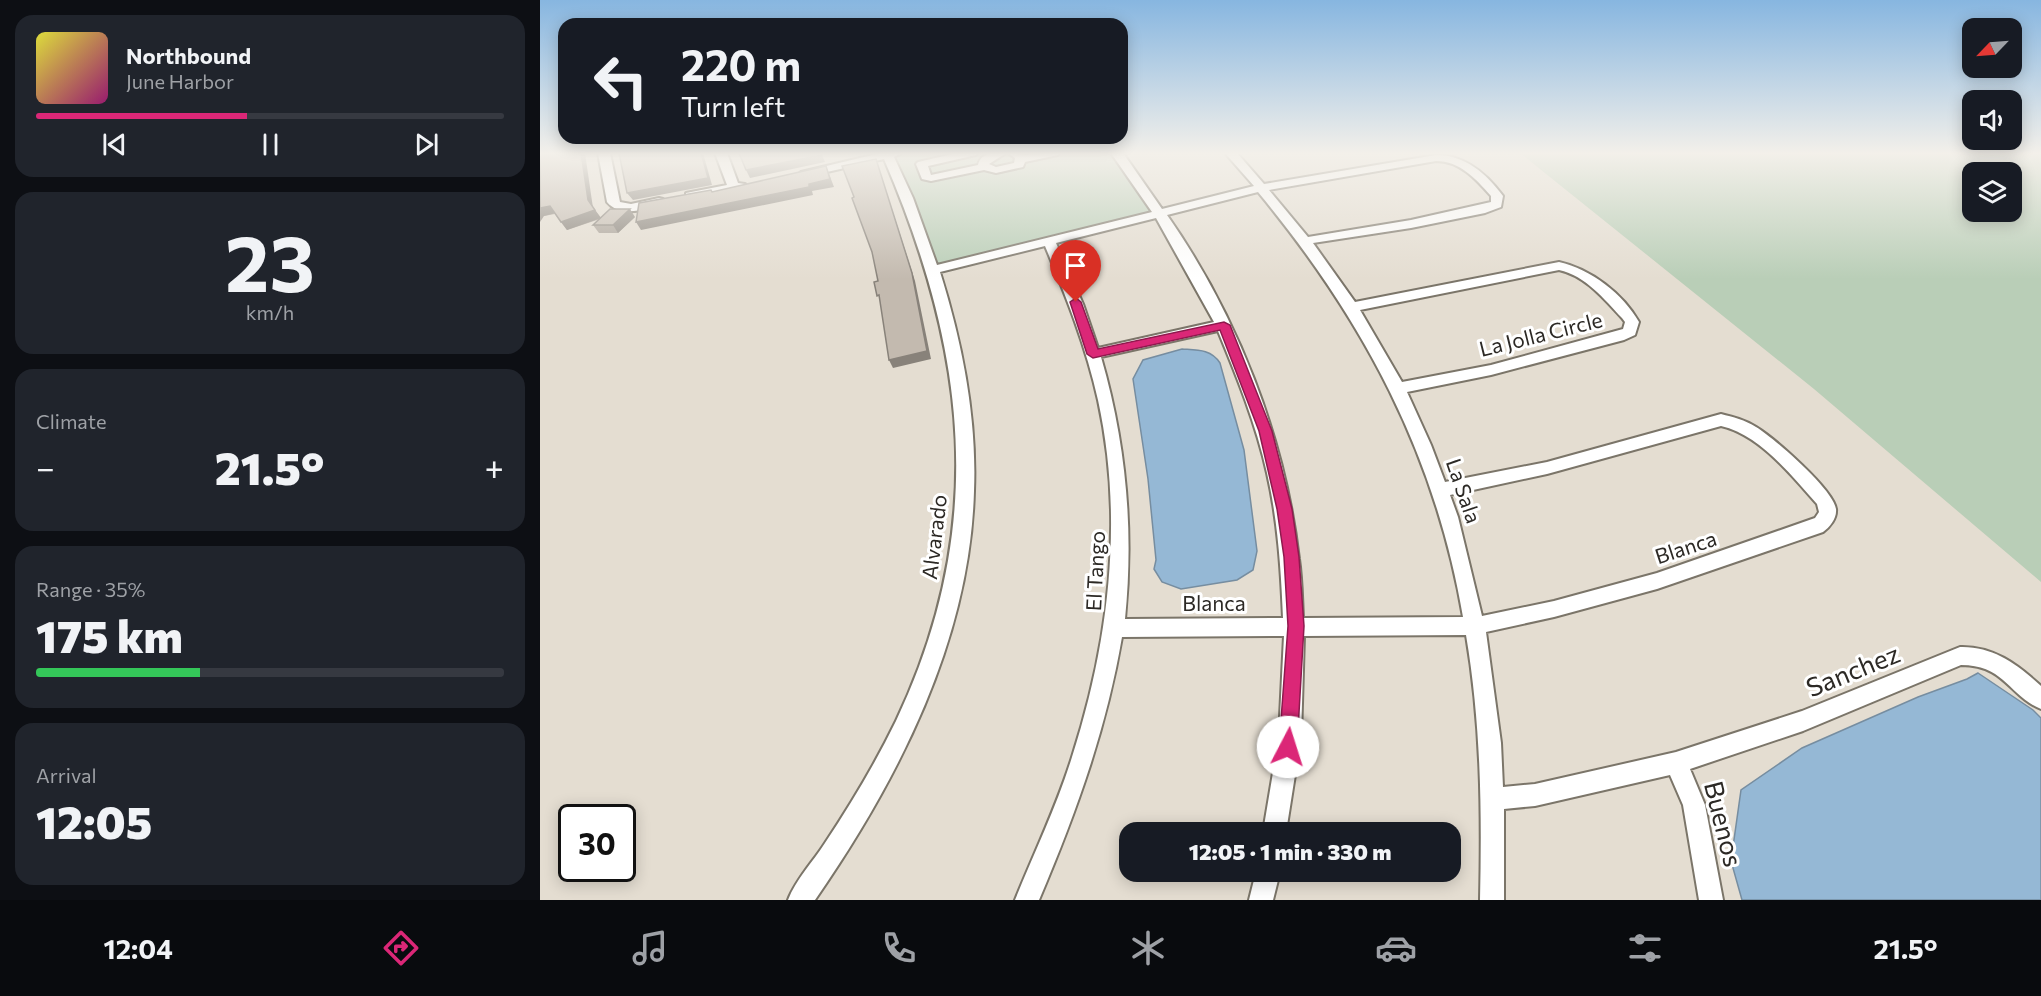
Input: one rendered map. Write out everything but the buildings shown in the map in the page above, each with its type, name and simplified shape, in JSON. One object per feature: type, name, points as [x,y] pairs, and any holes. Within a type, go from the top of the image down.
[{"type":"street","points":[[612,195],[616,205],[631,207],[696,195]]},
{"type":"street","name":"Alvarado","points":[[800,900],[851,824],[907,721],[928,670],[956,574],[962,536],[963,426],[951,342],[932,270],[907,195]]},
{"type":"street","points":[[1146,195],[1200,278],[1224,325],[1253,397],[1275,466],[1292,557],[1296,626],[1286,767],[1277,822]]},
{"type":"street","points":[[932,270],[1234,195]]},
{"type":"street","name":"La Sala","points":[[1268,195],[1351,307],[1396,388],[1419,435],[1441,490],[1456,537],[1476,626],[1490,751],[1492,900]]},
{"type":"street","points":[[1304,241],[1411,224],[1489,208],[1497,204],[1496,195]]},
{"type":"street","name":"El Tango","points":[[1027,900],[1080,767],[1103,689],[1115,628],[1122,527],[1120,491],[1111,428],[1093,354],[1076,302],[1049,241]]},
{"type":"street","name":"La Jolla Circle","points":[[1351,307],[1559,266],[1572,268],[1584,274],[1628,315],[1632,322],[1630,332],[1619,337],[1501,368],[1396,388]]},
{"type":"street","points":[[1093,354],[1224,325]]},
{"type":"street","name":"Blanca","points":[[1115,628],[1476,626],[1554,609],[1646,584],[1732,557],[1817,526],[1827,518],[1827,506],[1819,495],[1755,433],[1737,423],[1721,420],[1547,468],[1441,490]]},
{"type":"street","name":"Sanchez","points":[[1492,799],[1535,795],[1676,763],[1803,720],[1960,656],[1974,656],[2000,665],[2041,699]]},
{"type":"street","name":"Buenos","points":[[1676,763],[1694,805],[1711,900]]},
{"type":"street","points":[[1261,900],[1266,882]]},
{"type":"green space","points":[[899,195],[1150,195],[1162,211],[930,273]]},
{"type":"green space","points":[[1572,195],[1962,195],[1962,222],[2022,222],[2022,195],[2041,195],[2041,582],[1814,389]]},
{"type":"water","points":[[1182,349],[1208,353],[1220,363],[1244,450],[1257,551],[1253,570],[1237,580],[1181,589],[1162,582],[1154,569],[1156,560],[1148,479],[1133,379],[1143,360]]},
{"type":"water","points":[[1978,673],[2033,710],[2041,718],[2041,900],[1742,900],[1731,861],[1741,790],[1802,748]]},
{"type":"route","points":[[1076,302],[1093,354],[1224,325],[1265,431],[1275,466],[1292,557],[1296,626],[1288,747]]}]
